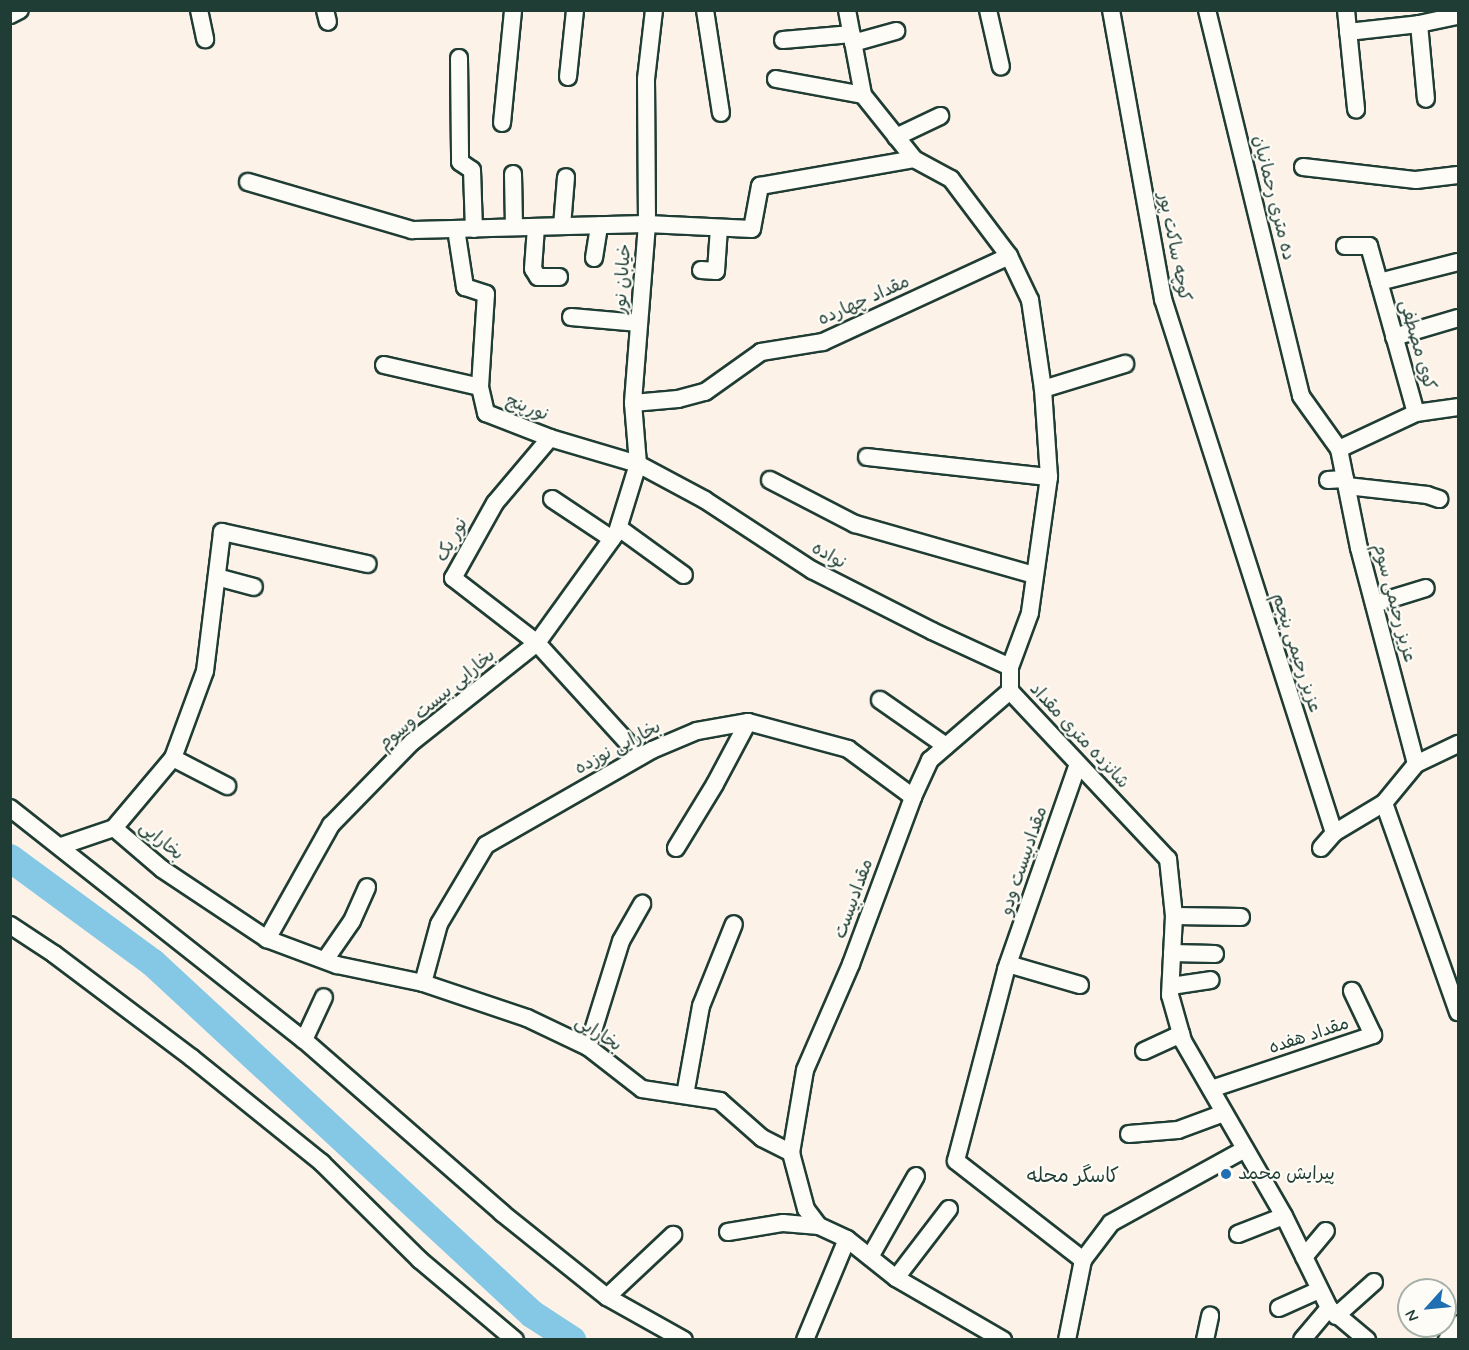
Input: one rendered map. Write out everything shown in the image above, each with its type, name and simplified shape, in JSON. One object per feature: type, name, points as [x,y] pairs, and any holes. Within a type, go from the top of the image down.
[{"type":"street","points":[[10,15],[20,10]]},
{"type":"street","points":[[198,10],[205,39]]},
{"type":"street","points":[[502,123],[513,10]]},
{"type":"street","points":[[568,77],[575,10]]},
{"type":"street","points":[[654,10],[646,79],[647,224],[752,229],[760,186],[914,159]]},
{"type":"street","points":[[705,10],[721,113]]},
{"type":"street","name":"شانزده متری مقداد","points":[[847,10],[863,95],[914,159],[951,179],[1009,256],[1030,300],[1042,389],[1049,477],[1030,613],[1010,667],[1010,691],[1168,859],[1174,916],[1170,995],[1181,1034],[1284,1216],[1332,1312],[1364,1339]]},
{"type":"street","points":[[988,10],[1001,67]]},
{"type":"street","name":"کوچه ساکت پور","points":[[1111,10],[1163,299],[1222,485]]},
{"type":"street","name":"ده متری رحمانیان","points":[[1207,10],[1301,396],[1339,449]]},
{"type":"street","points":[[1346,10],[1356,110]]},
{"type":"street","points":[[1348,32],[1419,24],[1458,16]]},
{"type":"street","points":[[1419,24],[1426,99]]},
{"type":"street","points":[[783,40],[853,39],[896,31]]},
{"type":"street","points":[[459,58],[460,162],[472,170],[474,229]]},
{"type":"street","points":[[776,79],[863,95]]},
{"type":"street","points":[[896,137],[940,116]]},
{"type":"street","points":[[1303,167],[1416,180],[1458,175]]},
{"type":"street","points":[[513,174],[514,227]]},
{"type":"street","points":[[562,226],[566,177]]},
{"type":"street","name":"خیابان نور","points":[[248,182],[412,230],[647,224],[633,403],[638,464],[616,534],[537,642]]},
{"type":"street","points":[[594,258],[599,225]]},
{"type":"street","points":[[536,227],[533,268],[538,277],[559,277]]},
{"type":"street","points":[[701,270],[716,271],[719,228]]},
{"type":"street","points":[[384,365],[480,387],[486,294],[465,287],[456,229]]},
{"type":"street","name":"کوی مصطفی","points":[[1345,246],[1369,246],[1416,413],[1458,407]]},
{"type":"street","name":"مقداد چهارده","points":[[633,403],[678,399],[705,392],[761,352],[823,342],[1009,256]]},
{"type":"street","points":[[1379,282],[1458,262]]},
{"type":"street","points":[[571,317],[639,323]]},
{"type":"street","points":[[1394,337],[1458,318]]},
{"type":"street","points":[[1042,389],[1125,364]]},
{"type":"street","name":"نورپنج","points":[[480,387],[486,413],[550,438],[638,464]]},
{"type":"street","points":[[1339,449],[1416,413]]},
{"type":"street","name":"نور یک","points":[[537,642],[453,578],[495,503],[550,438]]},
{"type":"street","name":"عزیز رحیمی سوم","points":[[1339,449],[1374,604],[1416,764]]},
{"type":"street","points":[[867,456],[1049,477]]},
{"type":"street","name":"نواده","points":[[638,464],[705,500],[812,570],[1010,667]]},
{"type":"street","points":[[770,480],[855,524],[1034,575]]},
{"type":"street","points":[[1328,480],[1427,495],[1439,499]]},
{"type":"street","name":"عزیز رحیمی پنجم","points":[[1222,485],[1334,833]]},
{"type":"street","points":[[552,500],[616,534],[684,575]]},
{"type":"street","points":[[62,846],[114,828],[172,758],[205,671],[222,532],[368,564]]},
{"type":"street","points":[[217,578],[254,587]]},
{"type":"street","points":[[1374,604],[1426,588]]},
{"type":"street","points":[[537,642],[640,756]]},
{"type":"street","name":"بخارایی بیست وسوم","points":[[267,939],[332,825],[412,742],[537,642]]},
{"type":"street","name":"مقدادبیست","points":[[791,1153],[805,1070],[851,964],[913,797],[930,760],[1010,691]]},
{"type":"street","points":[[880,700],[946,747]]},
{"type":"street","points":[[676,848],[715,784],[748,722]]},
{"type":"street","name":"بخارایی نوزده","points":[[423,983],[440,924],[486,845],[640,756],[697,731],[748,722],[848,749],[913,797]]},
{"type":"street","points":[[1321,848],[1334,833],[1384,803],[1416,764],[1458,744]]},
{"type":"street","points":[[172,758],[227,786]]},
{"type":"street","name":"مقدادبیست ودو","points":[[1078,764],[1007,967],[956,1161],[1083,1260]]},
{"type":"street","points":[[1384,803],[1458,1012]]},
{"type":"street","points":[[10,808],[62,846],[304,1040],[502,1213],[607,1297],[684,1340]]},
{"type":"street","name":"بخارایی","points":[[114,828],[162,869],[267,939],[325,960],[423,983],[527,1018],[588,1047],[642,1089],[720,1101],[762,1138],[791,1153]]},
{"type":"street","points":[[325,960],[352,921],[367,886]]},
{"type":"street","points":[[588,1047],[621,941],[642,904]]},
{"type":"street","points":[[1174,916],[1241,917]]},
{"type":"street","points":[[686,1095],[701,1006],[734,924]]},
{"type":"street","points":[[10,925],[54,954],[192,1058],[313,1156],[420,1260],[515,1340]]},
{"type":"street","points":[[1172,953],[1215,954]]},
{"type":"street","points":[[1007,967],[1080,986]]},
{"type":"street","points":[[1171,986],[1211,980]]},
{"type":"street","name":"مقداد هفده","points":[[1211,1089],[1373,1035],[1352,991]]},
{"type":"street","points":[[304,1040],[324,997]]},
{"type":"street","points":[[1144,1051],[1181,1034]]},
{"type":"street","points":[[1129,1134],[1178,1130],[1224,1113]]},
{"type":"street","points":[[1067,1340],[1083,1260],[1111,1222],[1245,1149]]},
{"type":"street","points":[[791,1153],[806,1209],[819,1226]]},
{"type":"street","points":[[870,1257],[916,1176]]},
{"type":"street","points":[[896,1278],[949,1209]]},
{"type":"street","points":[[1238,1234],[1284,1216]]},
{"type":"street","points":[[728,1232],[783,1223],[819,1226],[848,1239],[896,1278],[1003,1340]]},
{"type":"street","points":[[1304,1257],[1326,1231]]},
{"type":"street","points":[[607,1297],[673,1234]]},
{"type":"street","points":[[805,1340],[848,1239]]},
{"type":"street","points":[[1302,1340],[1332,1312],[1374,1282]]},
{"type":"street","points":[[1279,1308],[1319,1290]]},
{"type":"street","points":[[1205,1340],[1210,1317]]},
{"type":"street","points":[[1447,1340],[1458,1324]]},
{"type":"waterway","points":[[10,858],[153,963],[532,1314],[572,1340]]},
{"type":"place","name":"پیرایش محمد","points":[[1226,1174]]},
{"type":"district","name":"کاسگر محله","points":[[1073,1176]]}]
